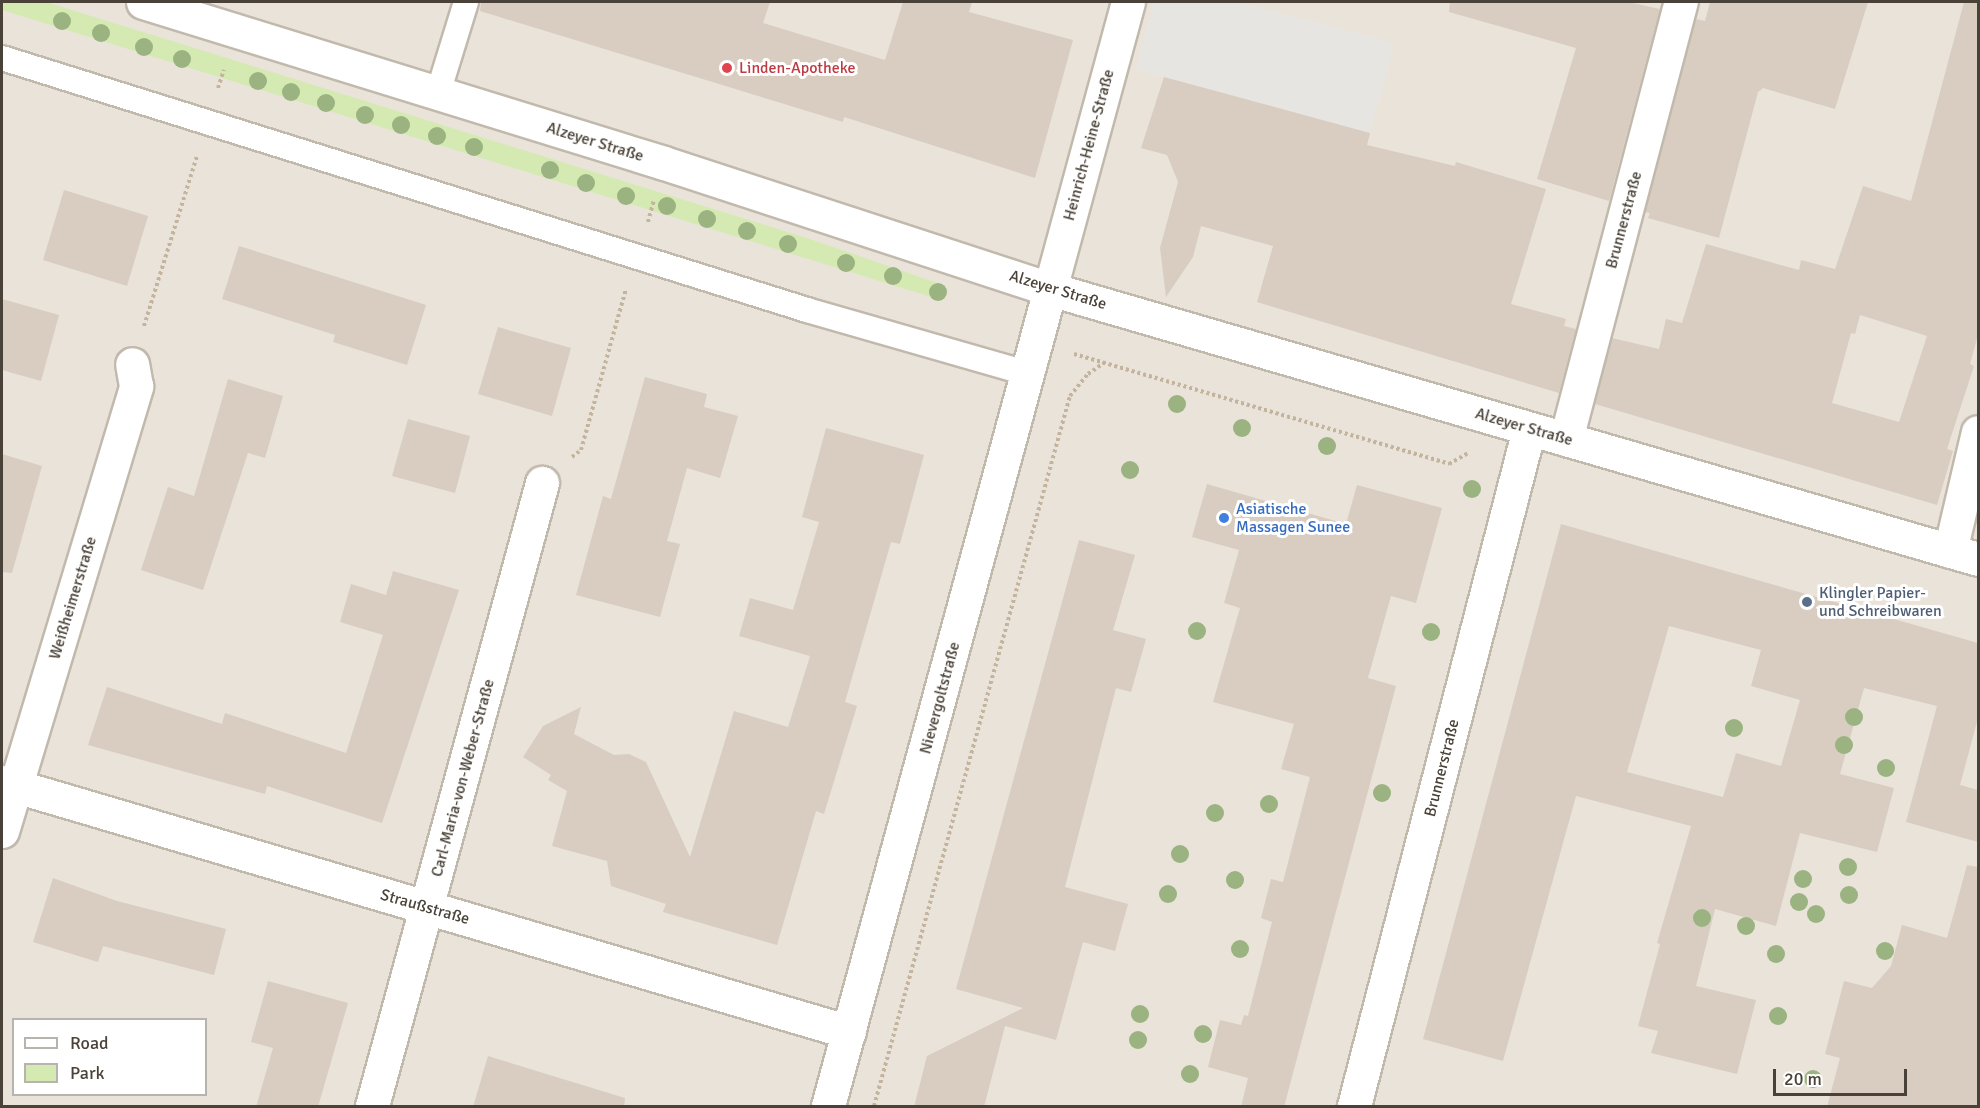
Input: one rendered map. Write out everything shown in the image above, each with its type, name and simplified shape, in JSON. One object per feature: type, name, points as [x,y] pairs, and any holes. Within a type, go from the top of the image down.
[{"type":"street","name":"Alzeyer Straße","points":[[143,2],[664,164],[1050,289],[1964,555]]},
{"type":"street","name":"Heinrich-Heine-Straße","points":[[1050,289],[1128,2]]},
{"type":"street","name":"Brunnerstraße","points":[[1566,439],[1681,2]]},
{"type":"street","name":"Nievergoltstraße","points":[[828,1107],[1050,289]]},
{"type":"street","name":"Weißheimerstraße","points":[[2,831],[9,784],[136,386],[132,364]]},
{"type":"street","name":"Brunnerstraße","points":[[1354,1107],[1525,428]]},
{"type":"street","points":[[1964,555],[1978,432]]},
{"type":"street","name":"Carl-Maria-von-Weber-Straße","points":[[372,1107],[542,483]]},
{"type":"street","name":"Straußstraße","points":[[9,784],[849,1032]]},
{"type":"lane","points":[[438,93],[466,2]]},
{"type":"lane","points":[[2,58],[635,256],[1027,373]]},
{"type":"path","points":[[132,364],[236,30]]},
{"type":"path","points":[[542,483],[581,450],[635,256],[664,164]]},
{"type":"path","points":[[874,1107],[1070,396],[1088,374],[1104,363],[1449,464],[1525,428]]},
{"type":"shaded area","points":[[2,2],[1978,2],[1978,1106],[2,1106]]},
{"type":"shaded area","points":[[1154,2],[1239,2],[1394,43],[1370,133],[1136,69]]},
{"type":"green space","points":[[2,2],[46,2],[807,238],[946,286],[941,300],[2,10]]},
{"type":"building","points":[[481,2],[770,2],[763,23],[885,60],[903,2],[972,2],[969,12],[1073,40],[1035,178],[844,117],[843,122],[480,11]]},
{"type":"building","points":[[1450,2],[1628,2],[1660,9],[1609,201],[1537,179],[1576,48],[1449,12]]},
{"type":"building","points":[[1710,2],[1868,2],[1835,109],[1763,88],[1758,92],[1719,238],[1648,218],[1650,213],[1645,212],[1696,19],[1705,21]]},
{"type":"building","points":[[1964,2],[1978,2],[1978,335],[1970,364],[1974,366],[1947,449],[1953,451],[1937,505],[1595,404],[1612,338],[1659,349],[1666,319],[1682,323],[1706,244],[1799,270],[1801,260],[1835,269],[1863,186],[1911,201]],"holes":[[[1860,315],[1927,336],[1899,422],[1832,403],[1851,333],[1855,334]]]},
{"type":"building","points":[[1164,77],[1370,133],[1367,145],[1455,166],[1456,162],[1546,189],[1511,304],[1566,319],[1564,326],[1576,329],[1559,393],[1257,302],[1273,246],[1201,226],[1193,257],[1166,297],[1160,248],[1178,182],[1167,155],[1141,148]]},
{"type":"building","points":[[64,190],[148,216],[127,286],[43,260]]},
{"type":"building","points":[[239,246],[426,305],[407,365],[333,342],[335,335],[222,299]]},
{"type":"building","points":[[2,299],[59,315],[41,381],[2,370]]},
{"type":"building","points":[[498,327],[571,348],[552,416],[478,394]]},
{"type":"building","points":[[645,377],[707,394],[704,407],[738,416],[720,478],[687,468],[667,541],[680,544],[660,617],[576,595],[603,496],[611,499]]},
{"type":"building","points":[[228,379],[283,396],[265,458],[248,453],[203,590],[141,570],[168,487],[194,496]]},
{"type":"building","points":[[408,419],[470,436],[455,493],[392,476]]},
{"type":"building","points":[[826,428],[924,455],[900,544],[891,542],[845,702],[857,706],[824,814],[816,811],[777,945],[663,912],[666,904],[611,886],[607,861],[552,846],[567,791],[548,780],[551,775],[523,757],[543,726],[581,707],[574,734],[614,755],[629,754],[646,762],[690,857],[734,711],[788,727],[810,656],[739,636],[750,598],[793,610],[819,522],[802,517]]},
{"type":"building","points":[[2,454],[42,466],[12,573],[2,572]]},
{"type":"building","points":[[1207,484],[1346,524],[1357,485],[1442,508],[1416,603],[1391,596],[1368,678],[1396,686],[1284,1107],[1241,1107],[1248,1078],[1208,1067],[1220,1020],[1241,1025],[1244,1015],[1248,1016],[1272,922],[1261,918],[1271,879],[1283,882],[1310,777],[1281,769],[1294,724],[1213,702],[1240,608],[1224,603],[1239,550],[1192,537]]},
{"type":"building","points":[[1561,524],[1978,643],[1978,718],[1960,785],[1978,790],[1978,842],[1906,822],[1937,706],[1864,688],[1840,774],[1894,788],[1877,852],[1800,833],[1776,926],[1715,909],[1696,986],[1756,1000],[1737,1074],[1651,1053],[1658,1031],[1638,1026],[1660,944],[1657,943],[1691,826],[1576,796],[1503,1061],[1423,1039]],"holes":[[[1669,626],[1761,650],[1751,686],[1800,700],[1781,766],[1736,753],[1723,797],[1627,772]]]},
{"type":"building","points":[[1079,540],[1135,555],[1113,630],[1146,639],[1131,692],[1116,688],[1065,887],[1128,904],[1115,951],[1083,942],[1056,1040],[1005,1026],[984,1107],[914,1107],[927,1056],[1023,1008],[956,989]]},
{"type":"building","points":[[393,571],[459,590],[382,823],[267,786],[265,794],[88,745],[107,687],[222,724],[225,713],[346,753],[383,635],[340,622],[351,584],[386,595]]},
{"type":"building","points":[[1967,865],[1978,867],[1978,1107],[1827,1107],[1840,1058],[1825,1054],[1844,981],[1872,988],[1891,966],[1902,925],[1947,938]]},
{"type":"building","points":[[53,878],[117,901],[226,929],[214,975],[103,946],[98,962],[33,942]]},
{"type":"building","points":[[268,981],[348,1003],[318,1107],[256,1107],[273,1048],[251,1042]]},
{"type":"building","points":[[488,1056],[625,1098],[624,1107],[473,1107]]},
{"type":"place","name":"Linden-Apotheke","points":[[727,68]]},
{"type":"place","name":"Asiatische Massagen Sunee","points":[[1224,518]]},
{"type":"place","name":"Klingler Papier- und Schreibwaren","points":[[1807,602]]}]
